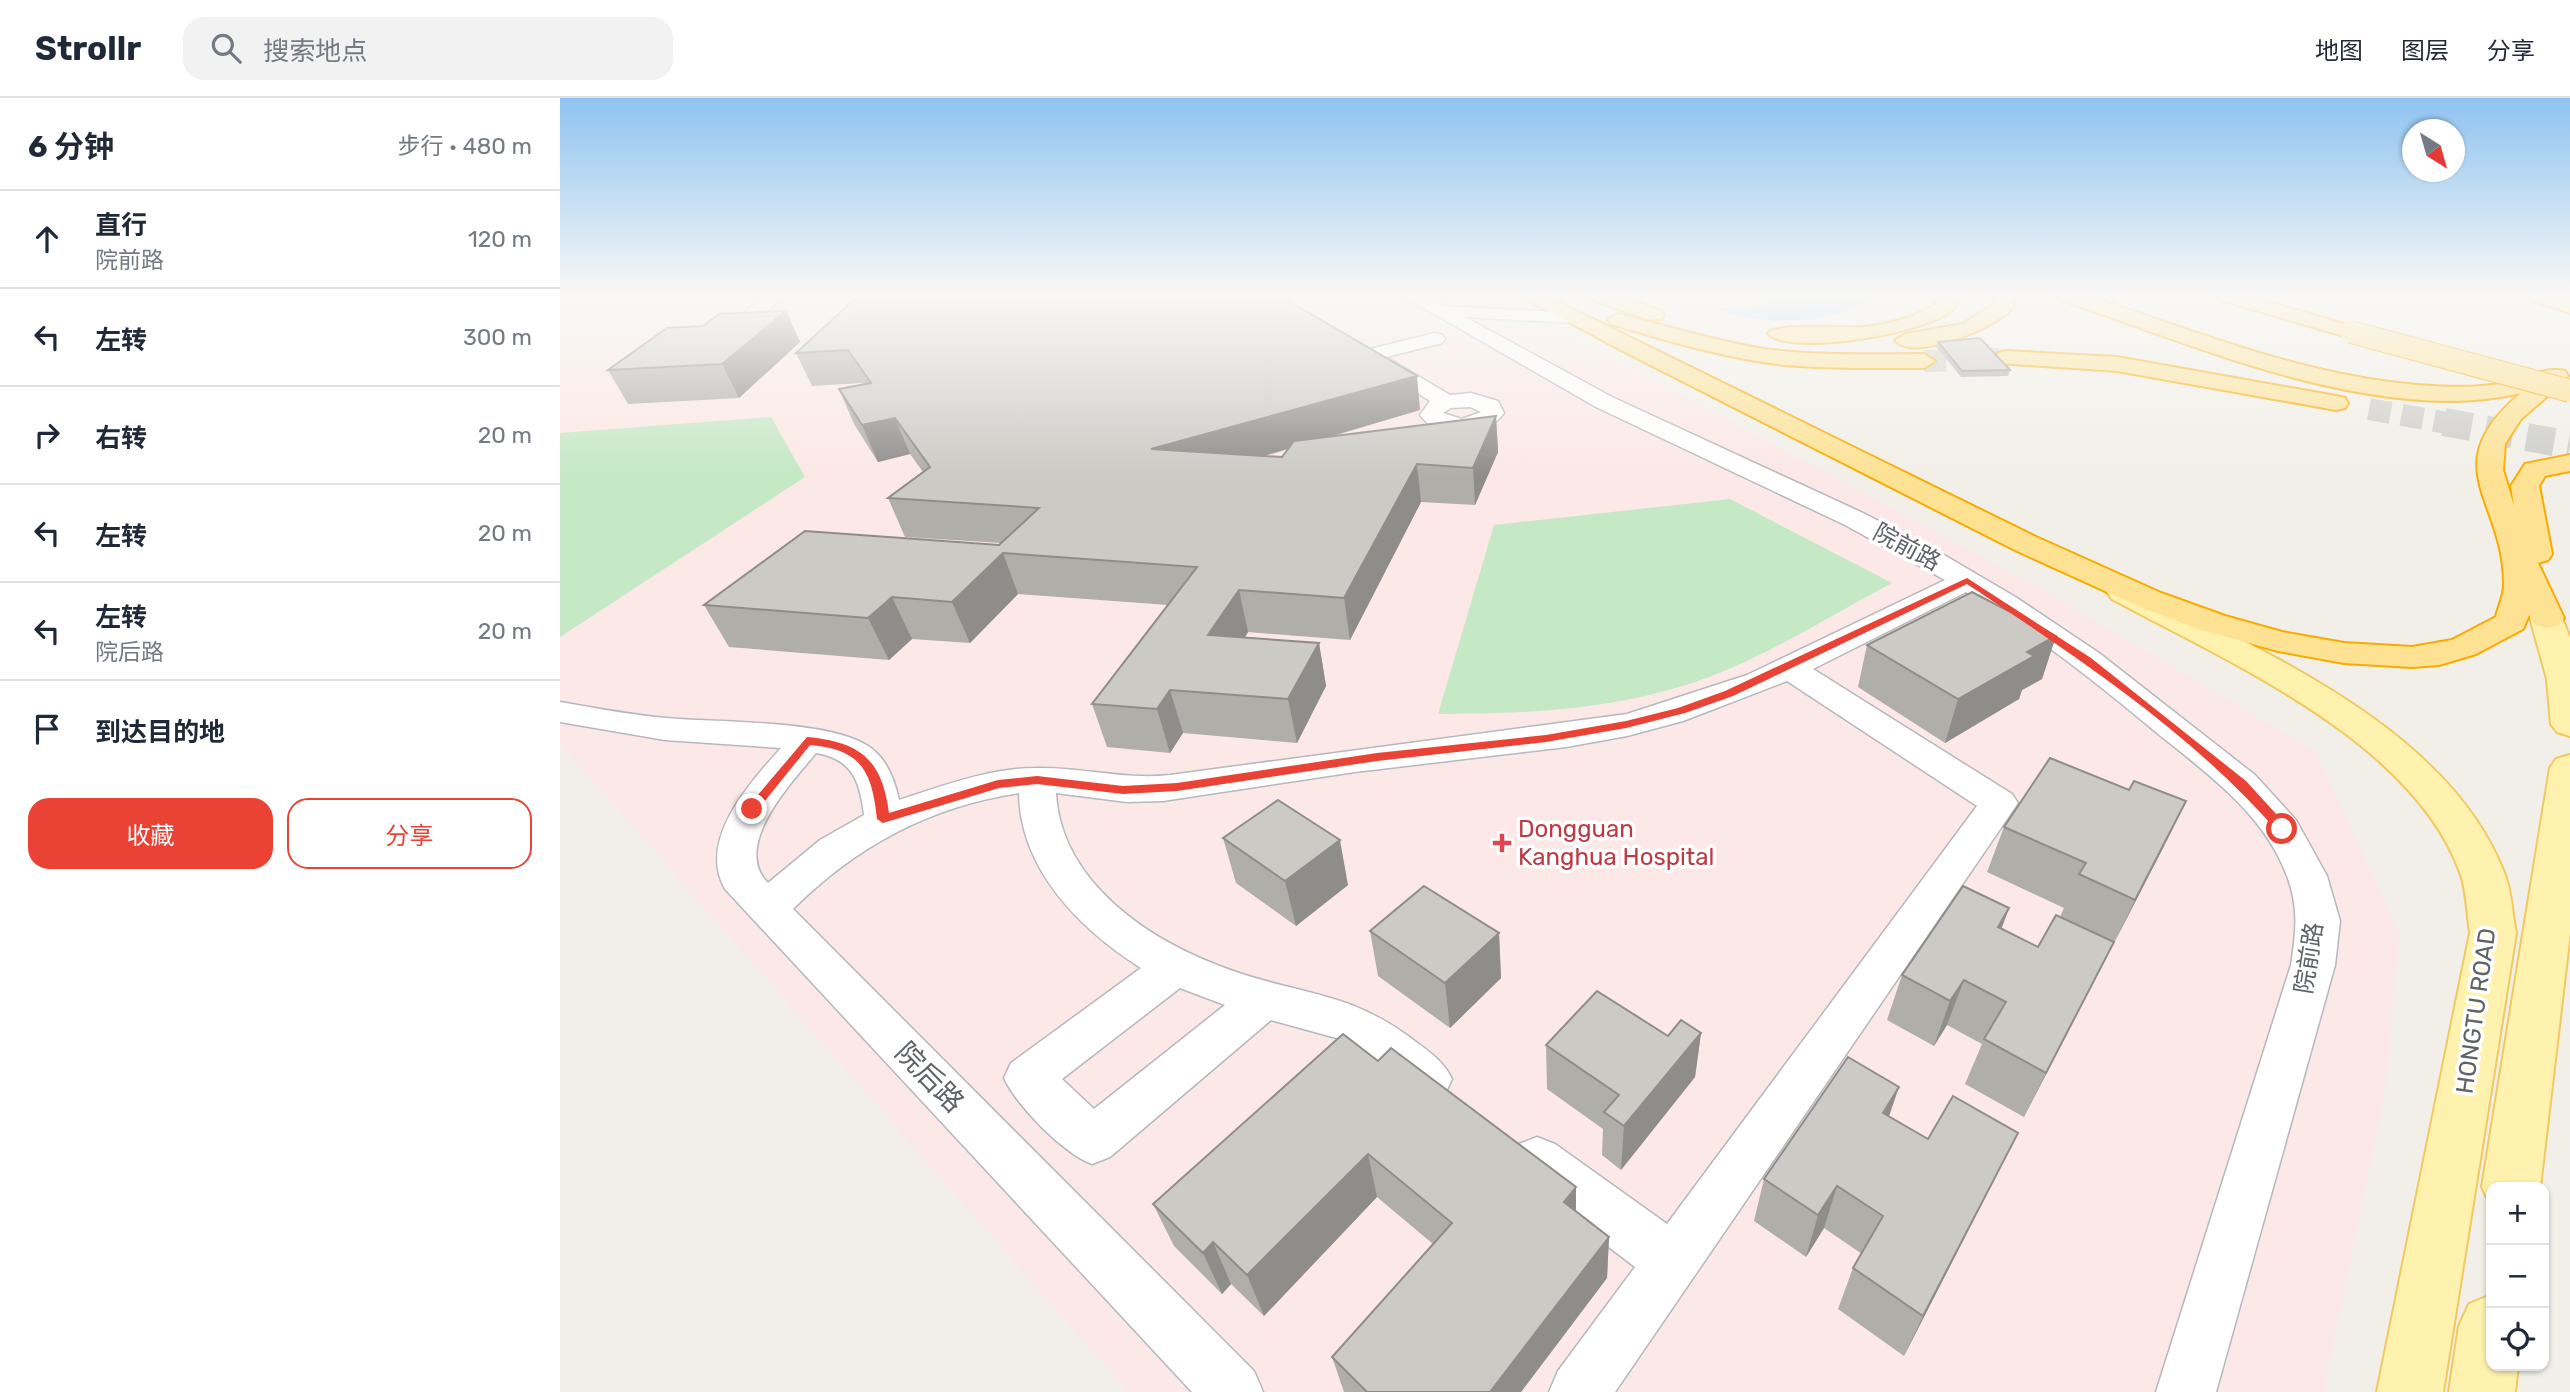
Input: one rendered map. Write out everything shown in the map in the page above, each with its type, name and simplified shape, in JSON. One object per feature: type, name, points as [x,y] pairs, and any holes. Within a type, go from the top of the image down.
[{"type":"highway","points":[[1651,356],[2094,576],[2267,639],[2339,652],[2414,657],[2470,647],[2511,622],[2520,587],[2512,535]]},
{"type":"highway","points":[[1775,356],[1847,362],[1924,361]]},
{"type":"highway","points":[[2256,356],[2355,383],[2430,393],[2471,394],[2567,377]]},
{"type":"highway","points":[[2468,356],[2567,377]]},
{"type":"highway","points":[[2498,356],[2567,377]]},
{"type":"highway","points":[[2006,358],[2117,364],[2369,409]]},
{"type":"highway","points":[[2547,618],[2499,503],[2489,456],[2504,422],[2567,377]]},
{"type":"highway","points":[[2547,618],[2525,486],[2535,470],[2570,463]]},
{"type":"main road","name":"HONGTU ROAD","points":[[2094,576],[2293,684],[2363,727],[2414,772],[2453,818],[2482,873],[2493,933],[2410,1392]]},
{"type":"main road","points":[[2547,618],[2566,679],[2570,724]]},
{"type":"main road","points":[[2512,1182],[2570,768]]},
{"type":"main road","points":[[2482,1392],[2486,1363]]},
{"type":"lane","points":[[1375,356],[1446,402]]},
{"type":"lane","name":"院前路","points":[[1521,356],[1592,396],[1854,519],[1967,580],[2088,660],[2242,784],[2282,829],[2307,876],[2319,921],[2313,965],[2186,1392]]},
{"type":"lane","points":[[767,909],[827,854],[856,833],[883,819],[998,784],[1037,780],[1123,790],[1177,787],[1377,757],[1546,739],[1681,711],[1788,667],[1967,580]]},
{"type":"lane","points":[[1579,1392],[1998,803],[1788,667]]},
{"type":"lane","points":[[560,712],[654,727],[828,743],[853,752],[873,769],[880,793],[883,819]]},
{"type":"lane","name":"院后路","points":[[807,741],[752,809],[738,838],[734,858],[739,879],[1233,1392]]},
{"type":"lane","points":[[1037,780],[1040,821],[1056,861],[1083,900],[1123,937],[1174,968],[1217,985],[1355,1024],[1464,1106]]},
{"type":"lane","points":[[1174,968],[1028,1078],[1092,1140],[1264,999]]},
{"type":"lane","points":[[1508,1139],[1672,1261]]},
{"type":"shaded area","name":"Dongguan Kanghua Hospital","points":[[560,356],[1606,356],[2046,592],[2316,752],[2399,933],[2385,1091],[2323,1392],[1128,1392],[560,743]]},
{"type":"green space","points":[[771,417],[805,477],[560,637],[560,433]]},
{"type":"green space","points":[[1730,499],[1892,583],[1765,652],[1686,685],[1625,700],[1564,709],[1438,714],[1494,525]]},
{"type":"building","points":[[627,356],[731,356],[722,364],[608,370]]},
{"type":"building","points":[[852,356],[1383,356],[1417,376],[1151,449],[1282,457],[1294,441],[1496,416],[1473,468],[1417,464],[1344,598],[1239,590],[1208,635],[1319,643],[1288,699],[1170,690],[1157,709],[1092,704],[1197,567],[1003,553],[952,602],[892,597],[868,618],[704,605],[805,531],[999,545],[1039,508],[888,498],[930,467],[895,418],[862,425],[839,389],[871,383]]},
{"type":"building","points":[[1950,356],[1997,356],[2010,370],[1962,371]]},
{"type":"building","points":[[1972,592],[2056,636],[2027,652],[2034,656],[1958,699],[1867,645]]},
{"type":"building","points":[[2050,758],[2129,790],[2134,781],[2186,801],[2135,900],[2079,874],[2086,863],[2004,827]]},
{"type":"building","points":[[1278,800],[1340,840],[1285,881],[1223,838]]},
{"type":"building","points":[[1424,886],[1499,933],[1445,983],[1370,931]]},
{"type":"building","points":[[1963,886],[2009,908],[1998,927],[2038,947],[2056,915],[2114,942],[2046,1073],[1984,1039],[2006,1002],[1964,980],[1950,1001],[1902,975]]},
{"type":"building","points":[[1597,991],[1668,1036],[1681,1020],[1701,1033],[1624,1126],[1604,1112],[1619,1095],[1546,1045]]},
{"type":"building","points":[[1343,1034],[1378,1061],[1391,1048],[1576,1187],[1564,1202],[1609,1237],[1490,1392],[1367,1392],[1332,1357],[1452,1223],[1368,1154],[1247,1275],[1213,1242],[1203,1253],[1153,1204]]},
{"type":"building","points":[[1848,1057],[1899,1087],[1883,1113],[1928,1139],[1953,1096],[2018,1133],[1923,1316],[1853,1268],[1883,1216],[1837,1186],[1818,1215],[1764,1179]]},
{"type":"tunnel","points":[[1924,361],[1999,359]]},
{"type":"tunnel","points":[[2369,409],[2453,424]]},
{"type":"tunnel","points":[[2444,422],[2570,445]]},
{"type":"place","name":"Dongguan Kanghua Hospital","points":[[1502,843]]},
{"type":"route","points":[[752,809],[807,741],[828,743],[853,752],[873,769],[880,793],[883,819],[998,784],[1037,780],[1123,790],[1177,787],[1377,757],[1546,739],[1626,725],[1681,711],[1769,677],[1967,580],[2088,660],[2242,784],[2282,829]]}]
